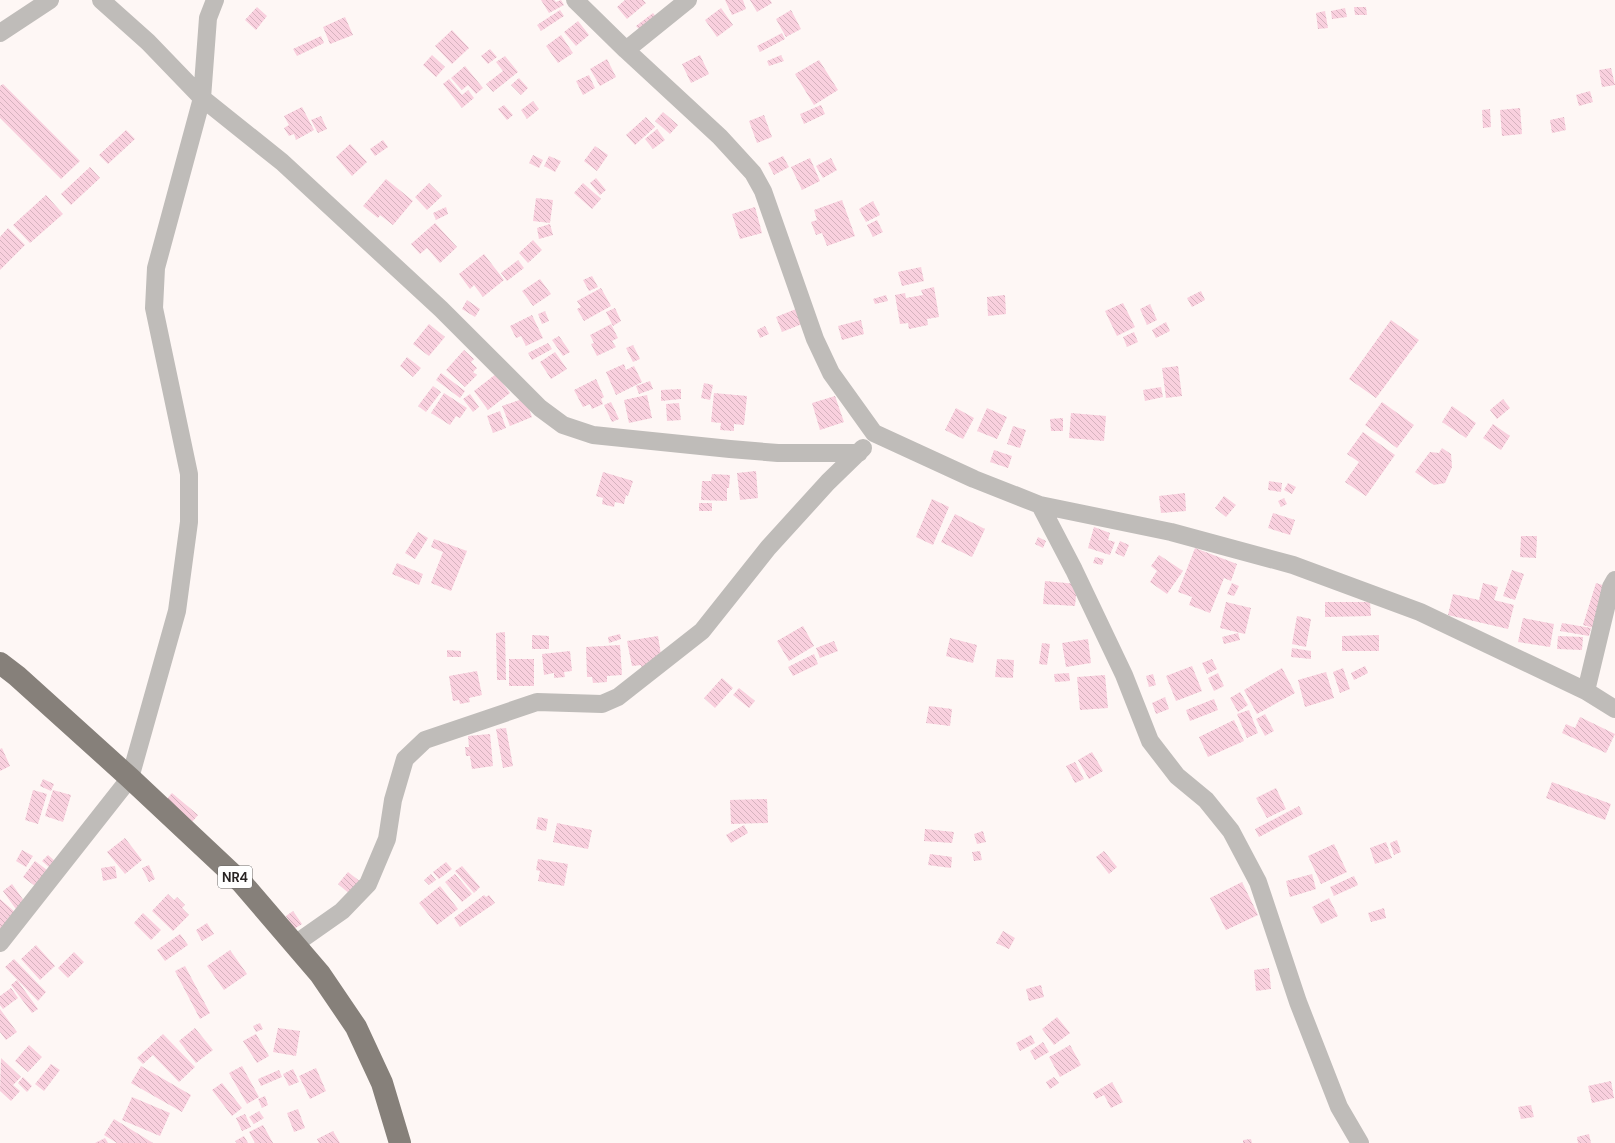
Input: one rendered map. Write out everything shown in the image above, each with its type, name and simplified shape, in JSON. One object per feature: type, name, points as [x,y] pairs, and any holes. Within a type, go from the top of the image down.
[{"type":"highway","name":"NR4","points":[[0,663],[17,676],[130,778],[242,883],[295,944],[320,974],[356,1027],[382,1083],[400,1143]]},
{"type":"street","points":[[0,33],[50,0]]},
{"type":"street","points":[[101,0],[148,42],[202,98],[282,162],[441,309],[540,408],[563,425],[593,435],[722,448],[778,453],[859,453]]},
{"type":"street","points":[[0,943],[130,778],[176,610],[189,522],[189,474],[154,308],[156,268],[202,98],[208,18],[215,0]]},
{"type":"street","points":[[575,0],[626,50],[720,137],[753,173],[763,191],[815,339],[831,373],[874,433],[974,479],[1040,505],[1171,532],[1293,565],[1420,612],[1586,691],[1615,708]]},
{"type":"street","points":[[626,50],[688,0]]},
{"type":"street","points":[[295,944],[342,911],[368,884],[387,839],[393,800],[405,759],[425,740],[537,702],[602,704],[618,697],[702,631],[768,548],[828,482],[859,453],[874,433]]},
{"type":"street","points":[[1040,505],[1074,570],[1124,675],[1150,741],[1177,776],[1206,800],[1231,831],[1258,882],[1298,1002],[1339,1107],[1360,1143]]},
{"type":"street","points":[[1586,691],[1611,587],[1615,580]]},
{"type":"building","points":[[541,0],[554,0],[556,2],[561,0],[564,5],[549,13]]},
{"type":"building","points":[[625,0],[643,0],[646,3],[627,19],[617,7]]},
{"type":"building","points":[[725,0],[743,0],[746,9],[732,15]]},
{"type":"building","points":[[750,0],[770,0],[772,3],[757,12]]},
{"type":"building","points":[[257,7],[267,16],[256,30],[245,20]]},
{"type":"building","points":[[1354,7],[1366,7],[1367,15],[1355,15]]},
{"type":"building","points":[[721,8],[733,25],[717,37],[705,20]]},
{"type":"building","points":[[1345,8],[1347,17],[1332,19],[1331,11]]},
{"type":"building","points":[[560,10],[564,16],[541,31],[537,25]]},
{"type":"building","points":[[791,10],[801,29],[786,37],[776,19]]},
{"type":"building","points":[[1325,11],[1328,28],[1318,29],[1316,13]]},
{"type":"building","points":[[653,13],[657,18],[641,31],[636,26]]},
{"type":"building","points":[[345,17],[353,35],[330,44],[323,27]]},
{"type":"building","points":[[578,21],[589,35],[576,46],[564,32]]},
{"type":"building","points":[[452,30],[469,48],[452,64],[435,46]]},
{"type":"building","points":[[782,33],[785,39],[760,52],[757,46]]},
{"type":"building","points":[[561,35],[573,53],[558,63],[546,46]]},
{"type":"building","points":[[321,36],[324,43],[297,56],[293,49]]},
{"type":"building","points":[[490,49],[497,57],[488,64],[481,56]]},
{"type":"building","points":[[432,55],[445,67],[436,77],[423,65]]},
{"type":"building","points":[[700,55],[709,74],[691,83],[682,64]]},
{"type":"building","points":[[781,55],[784,61],[769,66],[767,61]]},
{"type":"building","points":[[505,56],[518,72],[493,92],[486,84],[503,71],[496,62]]},
{"type":"building","points":[[607,59],[616,77],[600,86],[590,69]]},
{"type":"building","points":[[819,60],[838,90],[814,105],[795,74]]},
{"type":"building","points":[[465,66],[483,88],[476,94],[468,85],[462,90],[451,78]]},
{"type":"building","points":[[1611,68],[1615,85],[1602,87],[1599,70]]},
{"type":"building","points":[[589,75],[595,88],[583,95],[576,81]]},
{"type":"building","points":[[519,78],[528,88],[521,95],[511,85]]},
{"type":"building","points":[[449,79],[462,95],[468,90],[474,98],[462,108],[443,84]]},
{"type":"building","points":[[3,84],[80,161],[61,179],[0,118],[0,86]]},
{"type":"building","points":[[1590,91],[1593,102],[1579,106],[1576,95]]},
{"type":"building","points":[[533,101],[539,109],[527,119],[521,110]]},
{"type":"building","points":[[504,105],[513,115],[507,120],[498,109]]},
{"type":"building","points":[[821,105],[825,114],[804,124],[800,114]]},
{"type":"building","points":[[302,107],[314,130],[296,140],[294,134],[289,136],[284,128],[289,125],[284,116]]},
{"type":"building","points":[[1520,108],[1522,134],[1502,136],[1500,110]]},
{"type":"building","points":[[1490,109],[1491,127],[1483,128],[1482,110]]},
{"type":"building","points":[[663,112],[678,125],[670,134],[655,121]]},
{"type":"building","points":[[764,115],[772,137],[757,143],[749,121]]},
{"type":"building","points":[[321,116],[327,129],[318,133],[311,120]]},
{"type":"building","points":[[646,117],[655,127],[635,145],[626,135]]},
{"type":"building","points":[[1564,117],[1566,130],[1552,133],[1550,120]]},
{"type":"building","points":[[657,129],[665,140],[653,149],[645,139]]},
{"type":"building","points":[[126,130],[135,139],[108,164],[99,155]]},
{"type":"building","points":[[383,140],[388,147],[375,156],[370,149]]},
{"type":"building","points":[[350,144],[367,162],[352,176],[336,157]]},
{"type":"building","points":[[595,146],[608,155],[597,171],[584,161]]},
{"type":"building","points":[[533,155],[543,160],[539,168],[529,163]]},
{"type":"building","points":[[549,156],[561,161],[555,172],[544,166]]},
{"type":"building","points":[[783,156],[789,167],[774,175],[768,163]]},
{"type":"building","points":[[810,158],[820,181],[802,190],[791,167]]},
{"type":"building","points":[[831,158],[837,170],[823,178],[816,166]]},
{"type":"building","points":[[90,167],[100,178],[71,205],[61,194]]},
{"type":"building","points":[[596,178],[606,190],[600,195],[590,183]]},
{"type":"building","points":[[386,179],[413,201],[393,225],[380,215],[378,218],[363,206]]},
{"type":"building","points":[[429,183],[442,196],[427,210],[415,197]]},
{"type":"building","points":[[583,183],[601,199],[592,209],[574,193]]},
{"type":"building","points":[[46,195],[63,214],[30,243],[13,225]]},
{"type":"building","points":[[536,198],[553,200],[550,223],[533,221]]},
{"type":"building","points":[[842,200],[855,236],[827,246],[822,233],[816,235],[811,222],[817,220],[814,210]]},
{"type":"building","points":[[873,201],[880,215],[866,222],[859,209]]},
{"type":"building","points":[[446,207],[448,214],[436,220],[433,213]]},
{"type":"building","points":[[755,207],[762,233],[740,239],[732,214]]},
{"type":"building","points":[[877,220],[883,232],[873,237],[867,225]]},
{"type":"building","points":[[435,223],[457,247],[440,263],[427,248],[420,254],[411,244]]},
{"type":"building","points":[[550,224],[553,235],[539,239],[537,228]]},
{"type":"building","points":[[8,228],[25,245],[0,270],[0,237]]},
{"type":"building","points":[[533,240],[542,250],[528,263],[519,253]]},
{"type":"building","points":[[484,254],[504,280],[483,297],[474,285],[470,289],[459,274]]},
{"type":"building","points":[[518,260],[524,268],[507,281],[501,273]]},
{"type":"building","points":[[921,267],[924,281],[902,286],[898,272]]},
{"type":"building","points":[[592,276],[598,287],[589,291],[583,280]]},
{"type":"building","points":[[540,279],[551,294],[533,306],[522,291]]},
{"type":"building","points":[[934,287],[939,317],[927,319],[928,325],[909,329],[908,323],[900,324],[895,295],[905,293],[906,298],[923,295],[921,290]]},
{"type":"building","points":[[601,288],[611,306],[584,321],[577,309],[581,307],[577,301]]},
{"type":"building","points":[[1201,291],[1205,300],[1192,307],[1187,298]]},
{"type":"building","points":[[886,295],[888,301],[875,304],[873,299]]},
{"type":"building","points":[[1005,295],[1006,314],[988,316],[987,297]]},
{"type":"building","points":[[467,300],[480,309],[475,317],[462,309]]},
{"type":"building","points":[[1123,303],[1135,327],[1117,336],[1105,311]]},
{"type":"building","points":[[1150,304],[1157,320],[1147,325],[1140,309]]},
{"type":"building","points":[[615,308],[621,321],[613,326],[606,312]]},
{"type":"building","points":[[796,309],[802,324],[782,332],[776,317]]},
{"type":"building","points":[[545,311],[549,321],[542,324],[538,314]]},
{"type":"building","points":[[532,315],[543,338],[526,346],[521,336],[516,338],[510,326]]},
{"type":"building","points":[[861,320],[864,334],[842,340],[838,326]]},
{"type":"building","points":[[1391,320],[1419,340],[1376,398],[1349,379]]},
{"type":"building","points":[[1166,322],[1170,331],[1156,338],[1152,330]]},
{"type":"building","points":[[429,324],[445,337],[429,356],[413,344]]},
{"type":"building","points":[[611,324],[618,338],[612,341],[616,347],[597,356],[591,344],[594,343],[590,335]]},
{"type":"building","points":[[765,326],[769,334],[760,338],[757,330]]},
{"type":"building","points":[[1134,332],[1138,342],[1127,347],[1123,337]]},
{"type":"building","points":[[559,336],[570,352],[563,356],[552,340]]},
{"type":"building","points":[[548,343],[552,349],[532,360],[528,353]]},
{"type":"building","points":[[633,345],[640,359],[633,362],[626,348]]},
{"type":"building","points":[[464,350],[474,359],[471,362],[477,368],[473,372],[477,375],[465,387],[446,370]]},
{"type":"building","points":[[555,352],[567,369],[551,379],[540,362]]},
{"type":"building","points":[[407,357],[421,368],[413,377],[400,366]]},
{"type":"building","points":[[624,364],[626,370],[634,366],[642,382],[616,395],[606,372]]},
{"type":"building","points":[[1178,366],[1182,396],[1166,398],[1162,368]]},
{"type":"building","points":[[441,373],[465,391],[460,398],[436,380]]},
{"type":"building","points":[[496,374],[510,393],[488,410],[474,391]]},
{"type":"building","points":[[596,379],[604,397],[601,399],[603,404],[592,409],[590,404],[583,407],[574,390]]},
{"type":"building","points":[[650,381],[653,389],[639,394],[636,386]]},
{"type":"building","points":[[704,383],[713,385],[710,400],[701,398]]},
{"type":"building","points":[[433,386],[441,392],[426,412],[418,406]]},
{"type":"building","points":[[1161,387],[1163,397],[1145,401],[1143,390]]},
{"type":"building","points":[[681,389],[681,399],[661,401],[661,390]]},
{"type":"building","points":[[444,393],[467,408],[460,418],[456,416],[450,425],[431,413]]},
{"type":"building","points":[[714,393],[747,396],[744,425],[734,424],[734,431],[720,430],[721,423],[711,422]]},
{"type":"building","points":[[470,394],[479,407],[473,412],[463,399]]},
{"type":"building","points":[[647,395],[652,418],[629,423],[624,400]]},
{"type":"building","points":[[835,396],[844,422],[820,430],[812,403]]},
{"type":"building","points":[[525,398],[532,417],[510,426],[502,406]]},
{"type":"building","points":[[1503,399],[1510,408],[1497,419],[1490,410]]},
{"type":"building","points":[[611,402],[619,419],[612,422],[604,405]]},
{"type":"building","points":[[1382,402],[1414,425],[1397,448],[1365,425]]},
{"type":"building","points":[[679,403],[681,420],[667,421],[666,404]]},
{"type":"building","points":[[1452,406],[1476,423],[1466,438],[1442,422]]},
{"type":"building","points":[[956,408],[974,418],[963,439],[945,430]]},
{"type":"building","points":[[987,408],[1007,417],[997,439],[977,431]]},
{"type":"building","points":[[500,411],[506,428],[493,433],[487,416]]},
{"type":"building","points":[[1071,413],[1106,416],[1104,441],[1069,438]]},
{"type":"building","points":[[1063,418],[1063,431],[1051,431],[1050,419]]},
{"type":"building","points":[[1493,424],[1510,436],[1501,450],[1483,438]]},
{"type":"building","points":[[1013,426],[1026,430],[1020,448],[1007,444]]},
{"type":"building","points":[[1363,432],[1395,455],[1366,496],[1345,482],[1359,462],[1347,454]]},
{"type":"building","points":[[1442,448],[1451,454],[1452,467],[1445,483],[1434,485],[1415,472],[1430,452],[1439,453]]},
{"type":"building","points":[[994,450],[1012,456],[1008,468],[990,462]]},
{"type":"building","points":[[756,471],[758,498],[740,500],[737,473]]},
{"type":"building","points":[[603,472],[633,481],[628,496],[626,495],[624,504],[615,502],[614,507],[602,504],[603,498],[596,496]]},
{"type":"building","points":[[712,474],[730,475],[729,488],[727,488],[727,501],[701,500],[702,481],[711,481]]},
{"type":"building","points":[[1269,481],[1282,483],[1281,492],[1268,490]]},
{"type":"building","points":[[1288,483],[1296,487],[1292,494],[1284,490]]},
{"type":"building","points":[[1185,493],[1186,511],[1161,513],[1159,496]]},
{"type":"building","points":[[1224,496],[1236,505],[1226,517],[1215,508]]},
{"type":"building","points":[[1284,498],[1287,504],[1281,507],[1278,501]]},
{"type":"building","points":[[932,499],[949,507],[933,545],[916,537]]},
{"type":"building","points":[[699,503],[712,503],[712,511],[699,511]]},
{"type":"building","points":[[1273,513],[1295,520],[1290,535],[1268,528]]},
{"type":"building","points":[[955,514],[985,529],[972,557],[941,542]]},
{"type":"building","points":[[1094,527],[1110,533],[1108,540],[1115,542],[1110,555],[1088,548]]},
{"type":"building","points":[[418,532],[428,538],[415,559],[405,553]]},
{"type":"building","points":[[1521,536],[1537,536],[1536,558],[1520,557]]},
{"type":"building","points":[[1038,537],[1046,541],[1043,548],[1035,544]]},
{"type":"building","points":[[434,539],[467,551],[451,591],[431,583],[443,552],[431,547]]},
{"type":"building","points":[[1120,541],[1129,545],[1124,557],[1115,553]]},
{"type":"building","points":[[1195,548],[1237,564],[1231,581],[1224,578],[1210,613],[1189,605],[1192,597],[1178,592]]},
{"type":"building","points":[[1159,555],[1183,571],[1167,594],[1150,582],[1157,571],[1151,566]]},
{"type":"building","points":[[1095,557],[1104,559],[1102,565],[1093,563]]},
{"type":"building","points":[[397,563],[423,574],[419,585],[392,574]]},
{"type":"building","points":[[1512,570],[1524,574],[1515,600],[1503,596]]},
{"type":"building","points":[[1045,581],[1077,584],[1075,606],[1043,604]]},
{"type":"building","points":[[1232,583],[1239,586],[1234,596],[1227,594]]},
{"type":"building","points":[[1483,583],[1498,587],[1494,600],[1514,605],[1508,629],[1448,615],[1453,594],[1479,600]]},
{"type":"building","points":[[1596,583],[1609,587],[1597,629],[1583,625]]},
{"type":"building","points":[[1226,602],[1251,608],[1245,634],[1220,628]]},
{"type":"building","points":[[1325,602],[1370,602],[1371,616],[1325,617]]},
{"type":"building","points":[[1297,616],[1311,619],[1306,647],[1292,644]]},
{"type":"building","points":[[1523,618],[1554,624],[1550,647],[1518,642]]},
{"type":"building","points":[[1562,623],[1591,628],[1589,636],[1560,631]]},
{"type":"building","points":[[803,626],[814,646],[789,661],[777,641]]},
{"type":"building","points":[[505,632],[506,680],[497,680],[496,633]]},
{"type":"building","points":[[1238,633],[1240,640],[1224,644],[1222,637]]},
{"type":"building","points":[[620,634],[621,639],[609,643],[608,637]]},
{"type":"building","points":[[532,635],[549,636],[549,649],[532,649]]},
{"type":"building","points":[[1379,635],[1379,651],[1342,651],[1342,636]]},
{"type":"building","points":[[658,636],[662,661],[642,671],[641,665],[632,666],[627,641]]},
{"type":"building","points":[[1558,636],[1583,637],[1582,650],[1557,649]]},
{"type":"building","points":[[950,638],[977,645],[973,663],[946,656]]},
{"type":"building","points":[[1088,639],[1091,663],[1066,667],[1062,643]]},
{"type":"building","points":[[834,641],[838,651],[820,658],[816,648]]},
{"type":"building","points":[[1042,643],[1050,644],[1047,665],[1039,664]]},
{"type":"building","points":[[620,645],[622,675],[607,676],[607,682],[593,683],[592,677],[587,677],[586,647]]},
{"type":"building","points":[[1292,648],[1311,651],[1311,659],[1291,657]]},
{"type":"building","points":[[447,650],[461,651],[461,657],[447,657]]},
{"type":"building","points":[[570,651],[572,671],[564,672],[565,677],[554,678],[554,673],[544,675],[542,654]]},
{"type":"building","points":[[814,654],[818,664],[793,676],[788,667]]},
{"type":"building","points":[[509,659],[534,659],[534,686],[509,686]]},
{"type":"building","points":[[997,659],[1014,660],[1013,678],[995,677]]},
{"type":"building","points":[[1212,659],[1217,669],[1207,674],[1202,663]]},
{"type":"building","points":[[1192,666],[1202,691],[1176,701],[1166,676]]},
{"type":"building","points":[[1365,666],[1368,673],[1354,680],[1351,673]]},
{"type":"building","points":[[1282,668],[1295,693],[1257,714],[1244,690]]},
{"type":"building","points":[[1343,668],[1350,689],[1340,693],[1333,672]]},
{"type":"building","points":[[477,671],[482,695],[469,698],[470,702],[460,704],[459,700],[453,701],[449,676]]},
{"type":"building","points":[[1326,672],[1334,698],[1305,707],[1298,680]]},
{"type":"building","points":[[1069,673],[1070,681],[1055,682],[1054,674]]},
{"type":"building","points":[[1218,673],[1224,686],[1214,691],[1208,678]]},
{"type":"building","points":[[1153,674],[1156,685],[1149,687],[1146,676]]},
{"type":"building","points":[[1105,675],[1108,708],[1080,710],[1077,677]]},
{"type":"building","points":[[722,678],[733,688],[715,708],[704,698]]},
{"type":"building","points":[[739,688],[755,701],[749,708],[733,695]]},
{"type":"building","points":[[1240,692],[1248,705],[1238,712],[1230,698]]},
{"type":"building","points":[[1165,697],[1169,709],[1156,714],[1152,703]]},
{"type":"building","points":[[1214,699],[1218,710],[1190,721],[1186,710]]},
{"type":"building","points":[[929,706],[952,709],[950,726],[926,723]]},
{"type":"building","points":[[1249,710],[1258,733],[1247,738],[1237,714]]},
{"type":"building","points":[[1265,714],[1274,731],[1265,736],[1256,719]]},
{"type":"building","points":[[1580,717],[1615,734],[1606,753],[1562,733],[1566,724],[1575,728]]},
{"type":"building","points":[[1234,720],[1244,741],[1208,757],[1199,737]]},
{"type":"building","points":[[506,728],[513,766],[503,768],[496,729]]},
{"type":"building","points":[[490,734],[493,766],[472,769],[470,756],[466,756],[465,747],[469,747],[468,736]]},
{"type":"building","points":[[2,748],[10,766],[0,771],[0,749]]},
{"type":"building","points":[[1092,752],[1103,771],[1089,779],[1078,760]]},
{"type":"building","points":[[1075,762],[1084,779],[1075,783],[1066,766]]},
{"type":"building","points":[[43,779],[54,784],[51,791],[40,786]]},
{"type":"building","points":[[1552,782],[1611,804],[1605,820],[1546,798]]},
{"type":"building","points":[[1276,788],[1286,809],[1267,818],[1256,798]]},
{"type":"building","points":[[33,790],[47,794],[38,824],[25,820]]},
{"type":"building","points":[[53,790],[71,795],[63,822],[45,816]]},
{"type":"building","points":[[172,793],[198,815],[192,822],[166,800]]},
{"type":"building","points":[[767,799],[768,823],[731,824],[730,800]]},
{"type":"building","points":[[1299,806],[1303,814],[1259,837],[1255,829]]},
{"type":"building","points":[[538,817],[548,819],[546,831],[536,829]]},
{"type":"building","points":[[557,823],[592,830],[588,849],[553,842]]},
{"type":"building","points":[[744,825],[748,833],[731,843],[726,835]]},
{"type":"building","points":[[925,829],[954,832],[952,843],[924,841]]},
{"type":"building","points":[[983,831],[986,842],[977,844],[974,834]]},
{"type":"building","points":[[125,838],[142,860],[125,874],[107,852]]},
{"type":"building","points":[[1397,840],[1401,852],[1394,855],[1390,843]]},
{"type":"building","points":[[1386,842],[1392,858],[1375,864],[1370,848]]},
{"type":"building","points":[[1334,844],[1347,872],[1321,884],[1308,856]]},
{"type":"building","points":[[22,850],[33,856],[26,867],[16,861]]},
{"type":"building","points":[[980,851],[982,860],[974,861],[972,852]]},
{"type":"building","points":[[1104,851],[1117,867],[1109,874],[1096,857]]},
{"type":"building","points":[[930,854],[952,857],[951,868],[928,865]]},
{"type":"building","points":[[48,855],[56,862],[50,868],[42,861]]},
{"type":"building","points":[[538,859],[568,864],[564,886],[538,881],[540,871],[536,870]]},
{"type":"building","points":[[35,861],[47,870],[35,886],[23,877]]},
{"type":"building","points":[[446,862],[452,869],[439,879],[433,872]]},
{"type":"building","points":[[149,865],[155,879],[149,882],[142,868]]},
{"type":"building","points":[[115,866],[117,878],[103,881],[101,868]]},
{"type":"building","points":[[462,866],[480,887],[474,893],[455,871]]},
{"type":"building","points":[[348,872],[362,883],[351,895],[338,884]]},
{"type":"building","points":[[431,874],[436,880],[429,885],[424,880]]},
{"type":"building","points":[[455,874],[472,894],[462,902],[445,882]]},
{"type":"building","points":[[1312,874],[1316,889],[1290,897],[1286,881]]},
{"type":"building","points":[[1354,876],[1358,885],[1334,896],[1330,887]]},
{"type":"building","points":[[1242,882],[1258,915],[1226,930],[1210,898]]},
{"type":"building","points":[[12,884],[27,905],[18,912],[3,891]]},
{"type":"building","points":[[440,886],[458,909],[437,925],[419,903]]},
{"type":"building","points":[[168,894],[174,900],[177,897],[185,905],[182,908],[189,915],[173,931],[152,911]]},
{"type":"building","points":[[484,895],[486,897],[489,895],[495,903],[460,927],[454,918]]},
{"type":"building","points":[[1329,898],[1338,916],[1321,924],[1312,907]]},
{"type":"building","points":[[0,899],[16,913],[0,929]]},
{"type":"building","points":[[1384,908],[1386,918],[1371,922],[1368,913]]},
{"type":"building","points":[[293,911],[302,924],[294,929],[286,916]]},
{"type":"building","points":[[143,913],[161,930],[151,940],[134,923]]},
{"type":"building","points":[[207,923],[214,934],[202,941],[196,930]]},
{"type":"building","points":[[1003,931],[1015,938],[1009,949],[996,943]]},
{"type":"building","points":[[180,934],[188,945],[165,961],[157,950]]},
{"type":"building","points":[[36,945],[55,966],[40,980],[21,959]]},
{"type":"building","points":[[230,950],[247,974],[224,990],[207,966]]},
{"type":"building","points":[[74,952],[84,962],[68,978],[58,968]]},
{"type":"building","points":[[14,959],[46,992],[38,1001],[5,967]]},
{"type":"building","points":[[185,966],[210,1013],[200,1019],[175,971]]},
{"type":"building","points":[[1269,968],[1271,989],[1256,991],[1254,970]]},
{"type":"building","points":[[17,980],[38,1009],[32,1013],[11,985]]},
{"type":"building","points":[[1041,985],[1044,997],[1029,1001],[1026,989]]},
{"type":"building","points":[[11,988],[18,998],[3,1009],[0,1005],[0,996]]},
{"type":"building","points":[[0,1009],[17,1032],[6,1040],[0,1032]]},
{"type":"building","points":[[1057,1017],[1070,1033],[1054,1045],[1042,1029]]},
{"type":"building","points":[[260,1023],[263,1029],[256,1032],[253,1026]]},
{"type":"building","points":[[195,1028],[213,1050],[196,1063],[179,1041]]},
{"type":"building","points":[[278,1028],[300,1031],[296,1056],[273,1052]]},
{"type":"building","points":[[163,1034],[195,1067],[179,1082],[153,1055],[143,1064],[137,1058]]},
{"type":"building","points":[[256,1034],[269,1056],[257,1063],[243,1041]]},
{"type":"building","points":[[1031,1035],[1035,1043],[1020,1051],[1016,1043]]},
{"type":"building","points":[[1043,1042],[1049,1052],[1035,1060],[1030,1051]]},
{"type":"building","points":[[29,1045],[42,1057],[28,1072],[15,1061]]},
{"type":"building","points":[[1070,1045],[1081,1065],[1060,1077],[1049,1057]]},
{"type":"building","points":[[1,1058],[21,1077],[13,1085],[20,1091],[11,1101],[0,1091]]},
{"type":"building","points":[[51,1064],[60,1070],[44,1091],[35,1084]]},
{"type":"building","points":[[141,1066],[191,1095],[182,1112],[131,1083]]},
{"type":"building","points":[[242,1066],[259,1097],[247,1104],[229,1073]]},
{"type":"building","points":[[316,1068],[326,1091],[310,1099],[299,1076]]},
{"type":"building","points":[[293,1069],[299,1082],[289,1086],[283,1074]]},
{"type":"building","points":[[279,1070],[282,1077],[261,1086],[258,1079]]},
{"type":"building","points":[[23,1077],[32,1086],[27,1092],[18,1083]]},
{"type":"building","points":[[1054,1077],[1059,1083],[1050,1089],[1046,1082]]},
{"type":"building","points":[[1611,1081],[1614,1098],[1592,1103],[1588,1086]]},
{"type":"building","points":[[1112,1082],[1123,1102],[1111,1108],[1104,1095],[1096,1099],[1093,1093]]},
{"type":"building","points":[[222,1083],[242,1108],[232,1116],[212,1090]]},
{"type":"building","points":[[265,1096],[268,1105],[262,1108],[258,1099]]},
{"type":"building","points":[[132,1097],[170,1113],[160,1136],[122,1120]]},
{"type":"building","points":[[1531,1105],[1534,1117],[1521,1119],[1518,1107]]},
{"type":"building","points":[[298,1109],[305,1128],[294,1132],[287,1113]]},
{"type":"building","points":[[259,1111],[264,1118],[254,1124],[249,1117]]},
{"type":"building","points":[[245,1114],[251,1127],[242,1131],[236,1118]]},
{"type":"building","points":[[114,1119],[153,1143],[117,1143],[104,1135]]},
{"type":"building","points":[[263,1125],[273,1143],[255,1143],[249,1132]]},
{"type":"building","points":[[333,1131],[340,1143],[319,1143],[317,1139]]},
{"type":"building","points":[[1589,1134],[1591,1143],[1578,1143],[1577,1137]]},
{"type":"building","points":[[244,1136],[248,1143],[237,1143],[235,1141]]},
{"type":"building","points":[[105,1138],[108,1143],[95,1143]]},
{"type":"building","points":[[1251,1139],[1252,1143],[1243,1143],[1243,1140]]}]
